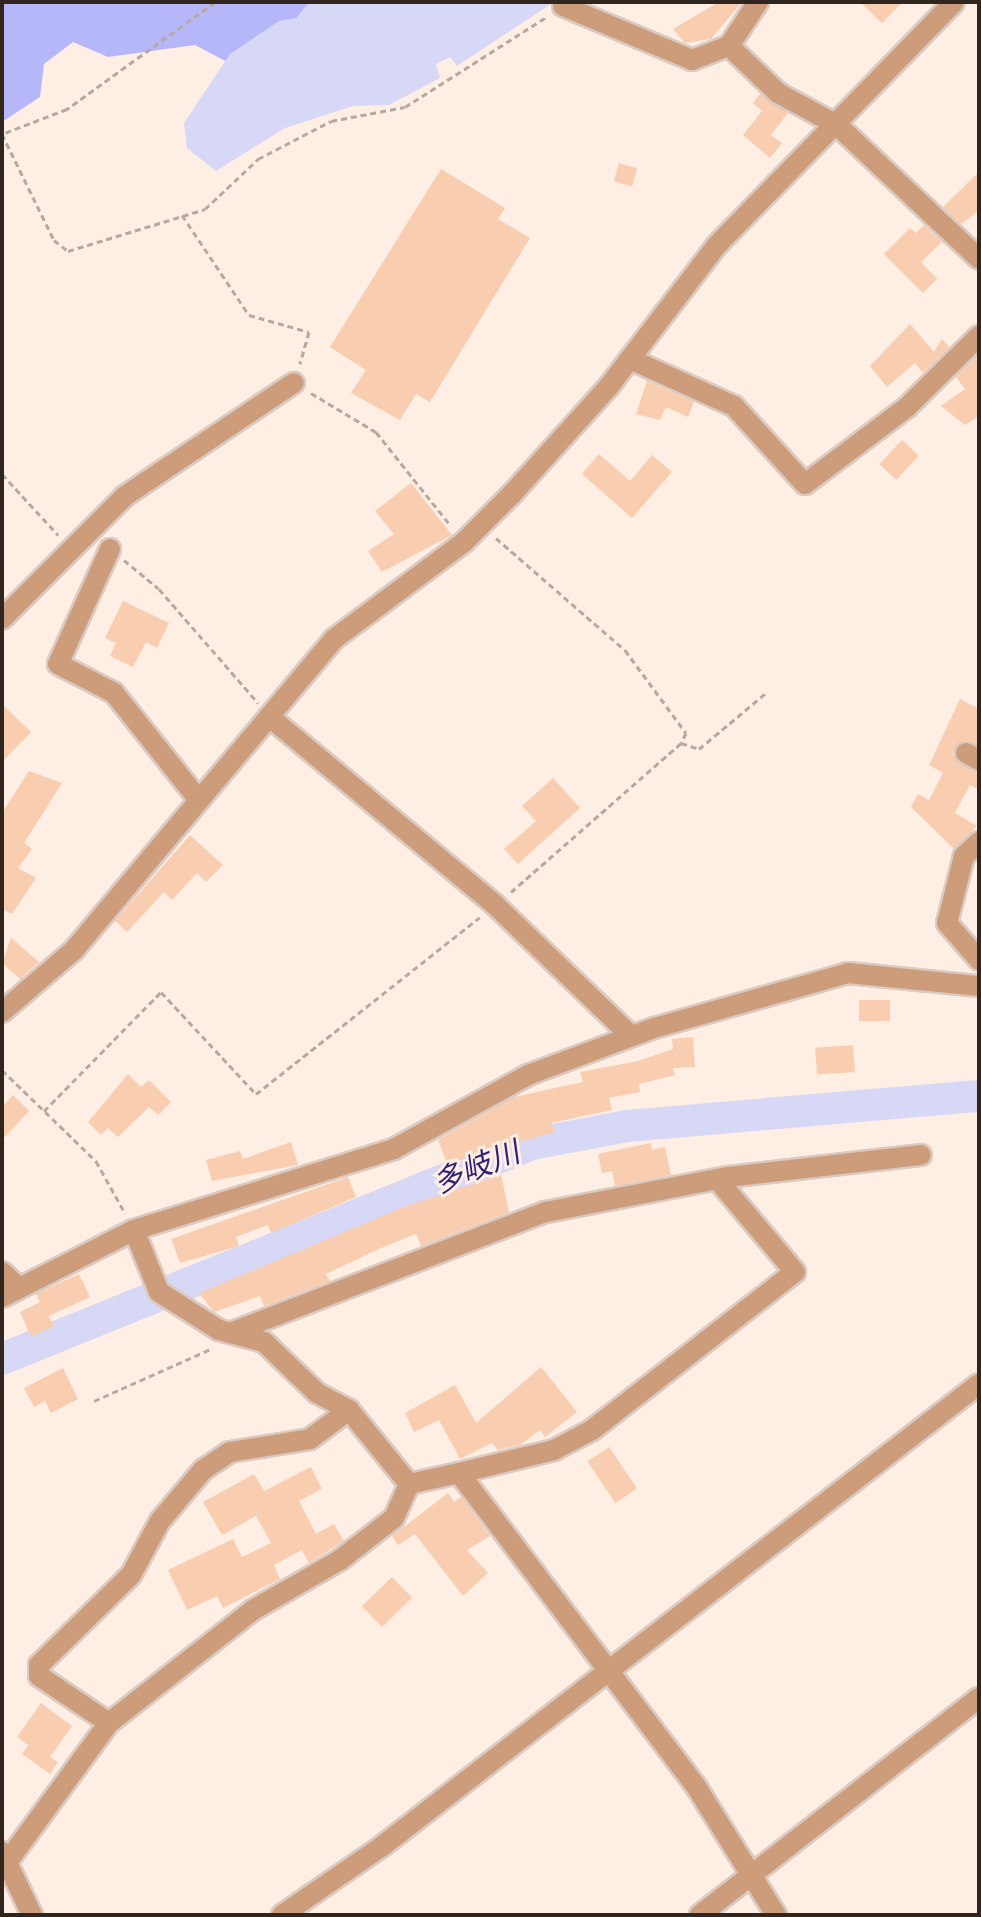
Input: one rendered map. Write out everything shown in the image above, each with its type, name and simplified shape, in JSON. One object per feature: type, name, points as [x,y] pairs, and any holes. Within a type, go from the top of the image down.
[{"type":"street","points":[[563,6],[692,60],[729,46],[758,2]]},
{"type":"street","points":[[2,1012],[74,950],[198,799],[272,719],[334,639],[464,542],[481,525],[630,359],[717,245],[954,2]]},
{"type":"street","points":[[729,46],[778,93],[837,125],[979,259]]},
{"type":"street","points":[[630,359],[734,406],[805,484],[907,407],[979,336]]},
{"type":"street","points":[[2,619],[69,547],[125,496],[294,383]]},
{"type":"street","points":[[110,549],[58,664],[114,693],[198,799]]},
{"type":"street","points":[[272,719],[495,905],[631,1036]]},
{"type":"street","points":[[979,842],[964,856],[947,923],[979,960]]},
{"type":"street","points":[[2,1272],[10,1292],[134,1230],[394,1149],[528,1075],[631,1036],[848,973],[950,977],[979,986]]},
{"type":"street","points":[[234,1334],[546,1212],[717,1179],[921,1155]]},
{"type":"street","points":[[409,1484],[554,1450],[592,1430],[795,1272],[717,1179]]},
{"type":"street","points":[[134,1230],[159,1292],[234,1334],[264,1342],[317,1393],[349,1410],[409,1484]]},
{"type":"street","points":[[282,1915],[607,1673],[979,1384]]},
{"type":"street","points":[[109,1723],[39,1676],[39,1665],[131,1575],[160,1521],[203,1470],[230,1452],[310,1439],[349,1410]]},
{"type":"street","points":[[459,1473],[607,1673],[697,1788],[776,1915]]},
{"type":"street","points":[[32,1915],[3,1860],[109,1723],[253,1610],[340,1560],[394,1518],[409,1484]]},
{"type":"street","points":[[700,1915],[979,1698]]},
{"type":"path","points":[[215,2],[67,109],[2,134],[54,240],[68,251],[205,209],[258,159],[331,121],[405,107],[563,6]]},
{"type":"path","points":[[182,215],[249,315],[309,332],[294,383],[376,432],[464,542]]},
{"type":"path","points":[[2,474],[69,547]]},
{"type":"path","points":[[44,1111],[161,992],[256,1094],[495,905],[681,743],[686,733],[625,650],[481,525]]},
{"type":"path","points":[[110,549],[159,589],[272,719]]},
{"type":"path","points":[[681,743],[699,749],[768,691]]},
{"type":"path","points":[[2,1070],[96,1161],[134,1230]]},
{"type":"path","points":[[94,1401],[234,1334]]},
{"type":"shaded area","points":[[2,2],[357,2],[246,72],[195,45],[108,57],[73,42],[44,64],[40,97],[2,122]]},
{"type":"shaded area","points":[[554,2],[457,66],[450,57],[436,64],[440,78],[389,105],[353,106],[285,128],[216,171],[187,148],[184,123],[230,54],[279,21],[296,18],[308,4]]},
{"type":"building","points":[[719,2],[742,2],[711,39],[685,43],[673,29]]},
{"type":"building","points":[[860,2],[903,2],[882,23]]},
{"type":"building","points":[[760,94],[788,113],[771,135],[782,143],[770,158],[743,135],[762,111],[753,103]]},
{"type":"building","points":[[619,163],[637,168],[632,187],[614,181]]},
{"type":"building","points":[[441,169],[505,208],[498,219],[530,238],[430,402],[416,394],[400,420],[351,393],[366,370],[330,347]]},
{"type":"building","points":[[979,172],[979,211],[961,224],[943,207]]},
{"type":"building","points":[[924,225],[942,242],[921,262],[937,279],[923,293],[884,254],[910,228],[916,233]]},
{"type":"building","points":[[910,324],[934,352],[942,339],[949,347],[923,373],[915,363],[887,387],[870,366]]},
{"type":"building","points":[[979,354],[979,416],[965,425],[941,406],[965,389],[956,377]]},
{"type":"building","points":[[647,381],[694,402],[688,417],[666,407],[660,420],[636,414]]},
{"type":"building","points":[[902,440],[919,456],[896,480],[879,464]]},
{"type":"building","points":[[599,454],[630,481],[652,455],[672,472],[632,518],[582,474]]},
{"type":"building","points":[[411,483],[452,535],[382,572],[368,551],[394,534],[375,511]]},
{"type":"building","points":[[123,601],[169,623],[157,648],[146,642],[133,667],[110,656],[116,643],[105,638]]},
{"type":"building","points":[[960,699],[979,709],[979,745],[960,742],[953,754],[979,773],[979,790],[970,785],[955,813],[977,826],[954,849],[911,807],[918,794],[929,800],[943,773],[929,765]]},
{"type":"building","points":[[2,704],[31,732],[2,762]]},
{"type":"building","points":[[29,771],[62,783],[24,843],[32,849],[18,868],[36,878],[12,914],[2,909],[2,813]]},
{"type":"building","points":[[553,778],[580,808],[518,864],[504,849],[536,821],[522,806]]},
{"type":"building","points":[[190,835],[223,865],[206,882],[197,873],[172,900],[164,892],[127,932],[115,921]]},
{"type":"building","points":[[11,938],[39,962],[20,979],[2,963]]},
{"type":"building","points":[[859,1000],[890,1000],[890,1021],[859,1021]]},
{"type":"building","points":[[693,1037],[695,1067],[673,1068],[675,1075],[639,1084],[640,1092],[609,1098],[612,1110],[551,1123],[555,1132],[447,1163],[438,1140],[514,1097],[583,1082],[580,1072],[638,1061],[673,1049],[672,1039]]},
{"type":"building","points":[[853,1045],[855,1072],[817,1075],[815,1048]]},
{"type":"building","points":[[128,1074],[141,1087],[149,1080],[171,1102],[158,1115],[149,1107],[118,1137],[108,1128],[101,1135],[88,1122]]},
{"type":"building","points":[[13,1095],[29,1111],[2,1140],[2,1107]]},
{"type":"building","points":[[291,1142],[298,1165],[212,1181],[206,1160],[240,1151],[243,1159]]},
{"type":"building","points":[[651,1143],[652,1150],[665,1147],[671,1175],[615,1186],[612,1171],[602,1173],[598,1154]]},
{"type":"building","points":[[501,1175],[509,1212],[421,1246],[416,1234],[326,1274],[330,1281],[264,1306],[260,1296],[214,1312],[199,1293],[406,1206]]},
{"type":"building","points":[[348,1177],[356,1197],[271,1233],[268,1225],[236,1237],[239,1246],[180,1263],[171,1239]]},
{"type":"building","points":[[79,1274],[90,1297],[49,1316],[54,1326],[31,1337],[20,1312],[40,1302],[36,1294]]},
{"type":"building","points":[[541,1367],[577,1412],[545,1437],[540,1430],[520,1445],[498,1450],[492,1443],[460,1459],[439,1420],[414,1432],[405,1413],[455,1385],[476,1423]]},
{"type":"building","points":[[63,1368],[78,1399],[51,1413],[45,1401],[34,1407],[24,1388]]},
{"type":"building","points":[[609,1447],[637,1488],[615,1503],[587,1462]]},
{"type":"building","points":[[311,1467],[322,1489],[299,1501],[316,1534],[334,1524],[344,1541],[309,1563],[302,1550],[274,1565],[280,1579],[223,1608],[217,1596],[187,1610],[168,1570],[233,1539],[242,1557],[271,1543],[256,1516],[222,1535],[203,1502],[254,1474],[264,1491]]},
{"type":"building","points":[[448,1493],[454,1502],[461,1497],[490,1536],[467,1550],[488,1573],[463,1596],[415,1534],[398,1545],[392,1536]]},
{"type":"building","points":[[392,1577],[412,1598],[382,1627],[362,1606]]},
{"type":"building","points":[[41,1703],[72,1726],[50,1757],[58,1762],[50,1774],[22,1754],[28,1745],[17,1737]]},
{"type":"waterway","name":"多岐川","points":[[2,1359],[532,1144],[627,1126],[979,1096]]}]
